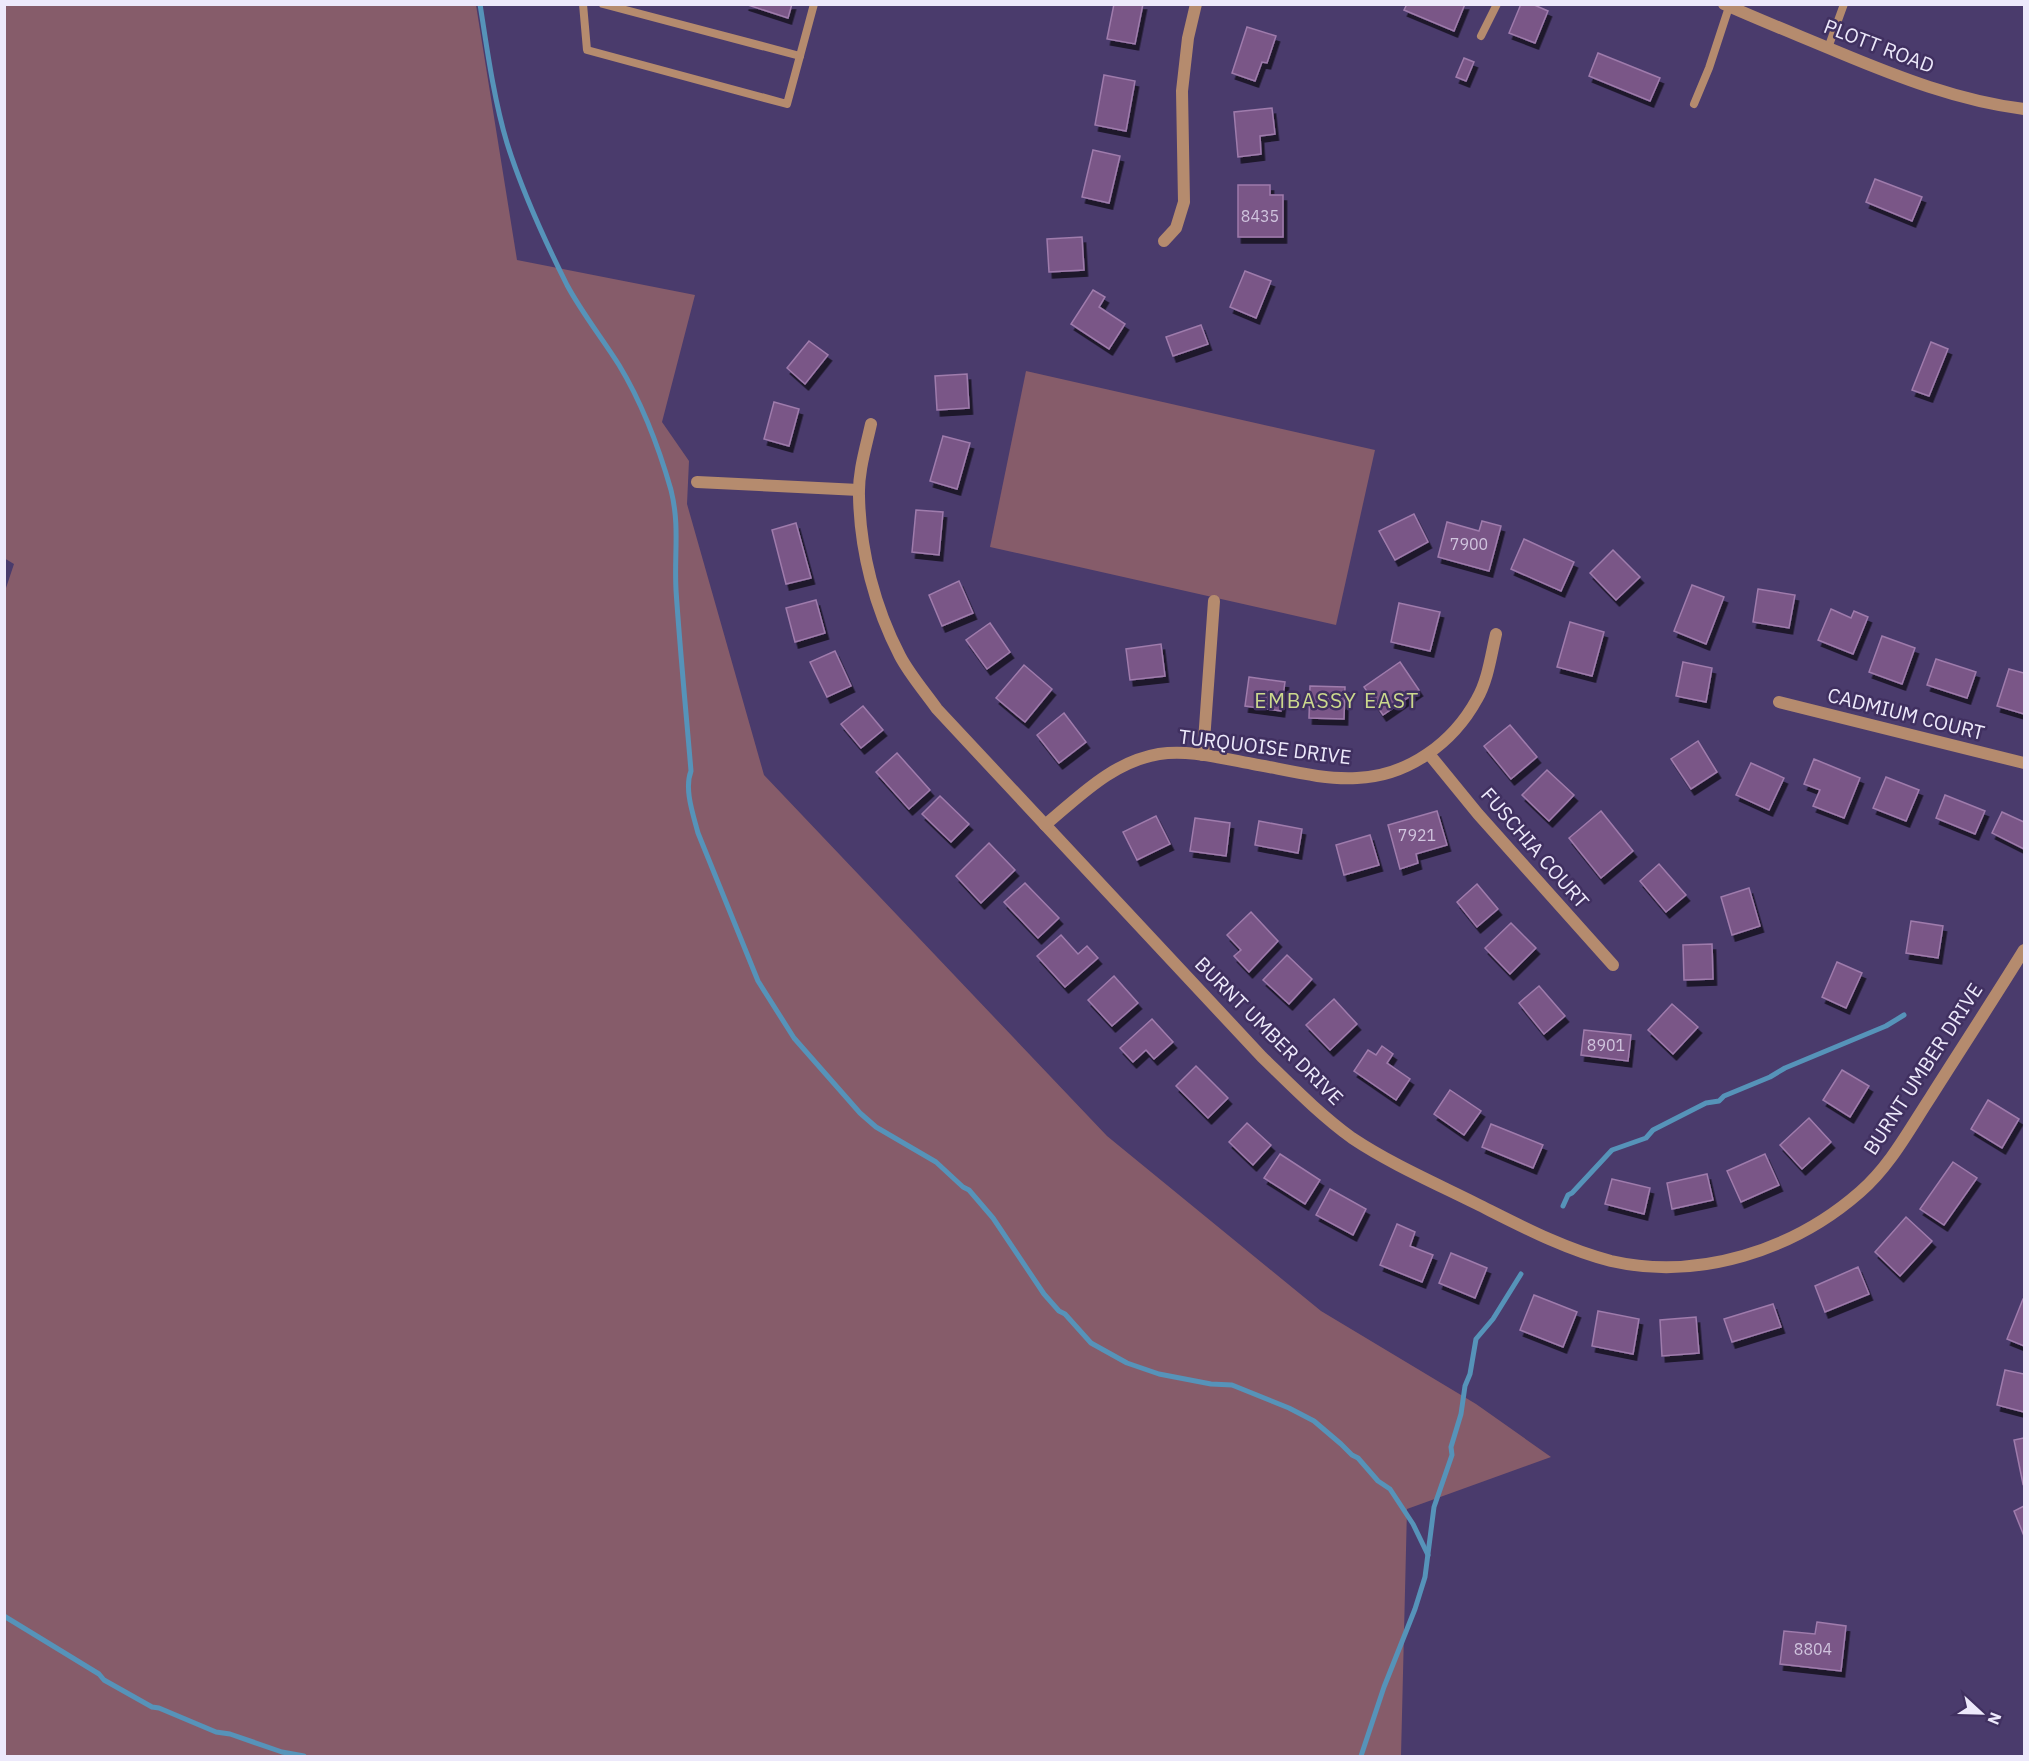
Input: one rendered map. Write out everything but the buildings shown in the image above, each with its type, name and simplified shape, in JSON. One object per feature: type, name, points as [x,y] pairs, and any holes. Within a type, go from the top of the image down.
[{"type":"street","points":[[1164,241],[1176,228],[1184,202],[1182,91],[1188,38],[1196,4]]},
{"type":"street","name":"PLOTT ROAD","points":[[1726,6],[1895,76],[1998,106],[2025,109]]},
{"type":"street","name":"BURNT UMBER DRIVE","points":[[871,424],[859,490],[870,577],[901,657],[937,709],[1262,1057],[1317,1110],[1352,1138],[1388,1160],[1547,1239],[1604,1259],[1643,1265],[1683,1266],[1725,1261],[1768,1248],[1812,1228],[1861,1191],[1893,1155],[2025,950]]},
{"type":"street","points":[[698,482],[859,490]]},
{"type":"street","points":[[1203,755],[1214,602]]},
{"type":"street","name":"TURQUOISE DRIVE","points":[[1045,825],[1102,777],[1116,768],[1147,756],[1178,753],[1203,755],[1334,778],[1358,778],[1399,769],[1429,754],[1449,736],[1477,699],[1490,663],[1496,634]]},
{"type":"street","name":"CADMIUM COURT","points":[[1779,702],[2025,763]]},
{"type":"street","name":"FUSCHIA COURT","points":[[1429,754],[1478,814],[1613,966]]},
{"type":"lane","points":[[583,4],[587,50],[787,104],[814,4]]},
{"type":"lane","points":[[603,4],[800,56]]},
{"type":"lane","points":[[1481,36],[1497,4]]},
{"type":"lane","points":[[1828,48],[1844,4]]},
{"type":"lane","points":[[1694,104],[1709,68],[1726,6]]},
{"type":"shaded area","points":[[5,4],[476,5],[517,260],[695,295],[662,422],[689,461],[687,504],[764,775],[1107,1136],[1321,1311],[1476,1404],[1551,1457],[1407,1509],[1401,1756],[5,1756],[4,594],[14,564],[4,558]]},
{"type":"shaded area","points":[[1026,371],[1375,450],[1336,625],[990,547]]},
{"type":"waterway","points":[[480,4],[498,109],[507,143],[527,197],[567,285],[619,365],[635,395],[655,442],[671,490],[675,516],[676,590],[691,771],[688,786],[690,802],[698,833],[758,981],[794,1038],[860,1113],[876,1127],[936,1162],[969,1190],[993,1218],[1044,1294],[1091,1343],[1127,1363],[1159,1374],[1211,1384],[1232,1385],[1289,1408],[1314,1421],[1358,1458],[1378,1481],[1390,1489],[1413,1524],[1428,1555]]},
{"type":"waterway","points":[[1563,1206],[1568,1195],[1612,1150],[1646,1138],[1653,1130],[1706,1103],[1719,1101],[1724,1096],[1886,1026],[1904,1015]]},
{"type":"waterway","points":[[1361,1756],[1425,1577],[1434,1507],[1452,1455],[1451,1447],[1461,1414],[1476,1339],[1493,1319],[1521,1274]]},
{"type":"waterway","points":[[4,1616],[99,1674],[104,1680],[152,1707],[216,1732],[230,1734],[282,1752],[304,1756]]},
{"type":"district","name":"EMBASSY EAST","points":[[1337,701]]}]
